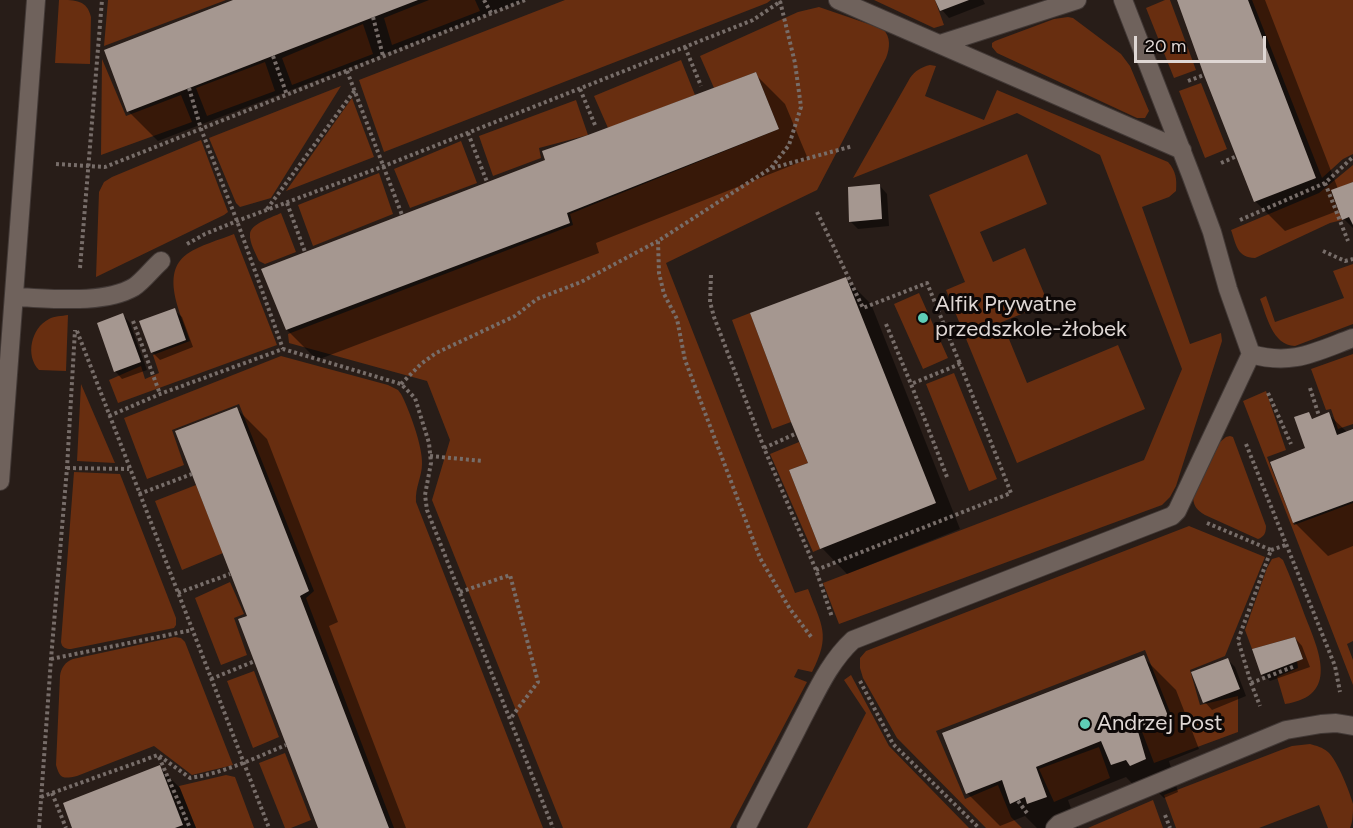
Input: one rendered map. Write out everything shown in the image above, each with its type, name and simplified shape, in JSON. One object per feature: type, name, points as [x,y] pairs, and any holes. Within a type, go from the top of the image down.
[{"type":"street","points":[[0,481],[36,0]]},
{"type":"street","points":[[838,0],[1182,150]]},
{"type":"street","points":[[940,45],[1077,0]]},
{"type":"street","points":[[746,828],[821,683],[840,652],[853,640],[1172,516],[1177,511],[1251,354],[1228,289],[1212,232],[1123,0]]},
{"type":"street","points":[[14,297],[97,299],[111,296],[140,283],[161,261]]},
{"type":"street","points":[[1251,354],[1272,359],[1300,357],[1353,338]]},
{"type":"street","points":[[1055,828],[1059,824],[1271,735],[1321,724],[1336,723],[1350,726]]},
{"type":"path","points":[[77,298],[102,0]]},
{"type":"path","points":[[484,0],[491,13]]},
{"type":"path","points":[[24,162],[105,166],[525,0]]},
{"type":"path","points":[[161,261],[194,240],[237,221],[384,166],[753,20],[781,1],[795,63],[801,108],[789,146],[771,168]]},
{"type":"path","points":[[373,17],[383,56]]},
{"type":"path","points":[[686,47],[701,86]]},
{"type":"path","points":[[273,56],[287,95]]},
{"type":"path","points":[[347,70],[402,214]]},
{"type":"path","points":[[189,88],[201,129],[283,349]]},
{"type":"path","points":[[580,88],[595,125]]},
{"type":"path","points":[[266,211],[355,89]]},
{"type":"path","points":[[468,133],[487,182]]},
{"type":"path","points":[[401,384],[436,353],[514,316],[537,298],[581,282],[658,241],[771,168],[853,146]]},
{"type":"path","points":[[1212,232],[1325,183],[1353,157]]},
{"type":"path","points":[[1325,183],[1348,241]]},
{"type":"path","points":[[286,203],[305,252]]},
{"type":"path","points":[[816,570],[1011,492],[927,283],[863,308],[817,212]]},
{"type":"path","points":[[658,241],[659,273],[664,294],[677,319],[685,360],[760,558],[790,609],[813,639],[840,652]]},
{"type":"path","points":[[1323,251],[1345,261],[1353,258]]},
{"type":"path","points":[[711,274],[710,302],[714,317],[764,448],[816,570],[840,652],[893,744],[979,828]]},
{"type":"path","points":[[122,292],[160,394]]},
{"type":"path","points":[[886,324],[947,477]]},
{"type":"path","points":[[39,828],[67,468],[75,326],[269,828]]},
{"type":"path","points":[[109,416],[160,394],[283,349],[401,384],[415,398],[429,443],[430,463],[425,495],[427,510],[553,828]]},
{"type":"path","points":[[1251,354],[1291,444]]},
{"type":"path","points":[[911,384],[960,364]]},
{"type":"path","points":[[1229,402],[1335,666],[1350,726]]},
{"type":"path","points":[[764,448],[795,434]]},
{"type":"path","points":[[430,456],[483,461]]},
{"type":"path","points":[[67,468],[129,469]]},
{"type":"path","points":[[139,494],[192,474]]},
{"type":"path","points":[[1177,511],[1271,550],[1286,545]]},
{"type":"path","points":[[1271,550],[1238,640],[1251,683],[1271,735]]},
{"type":"path","points":[[178,593],[230,574]]},
{"type":"path","points":[[460,591],[510,575],[538,682],[510,720]]},
{"type":"path","points":[[51,659],[192,630]]},
{"type":"path","points":[[211,679],[255,661]]},
{"type":"path","points":[[1251,683],[1295,666]]},
{"type":"path","points":[[158,755],[190,778],[204,776],[243,763],[286,745]]},
{"type":"path","points":[[41,797],[158,755]]},
{"type":"path","points":[[158,755],[190,828]]},
{"type":"path","points":[[52,792],[66,828]]},
{"type":"shaded area","points":[[59,0],[80,2],[89,11],[91,17],[90,64],[55,63]]},
{"type":"shaded area","points":[[108,0],[226,0],[104,46]]},
{"type":"shaded area","points":[[429,0],[475,0],[480,11],[392,45],[384,18]]},
{"type":"shaded area","points":[[565,0],[771,0],[384,152],[359,80]]},
{"type":"shaded area","points":[[874,0],[935,0],[944,25],[934,28]]},
{"type":"shaded area","points":[[1170,0],[1196,70],[1174,78],[1146,8]]},
{"type":"shaded area","points":[[1252,0],[1353,0],[1353,154],[1343,159],[1322,178]]},
{"type":"shaded area","points":[[819,7],[883,29],[889,43],[886,58],[817,190],[666,263],[795,593],[808,589],[822,630],[823,639],[818,659],[812,672],[798,669],[794,677],[807,682],[730,828],[563,828],[432,500],[450,440],[427,381],[289,343],[288,334],[573,225],[570,214],[779,129],[756,72],[714,88],[700,56],[798,12]]},
{"type":"shaded area","points":[[1073,18],[1121,54],[1130,66],[1149,111],[1145,118],[1137,118],[997,53],[992,47],[995,41],[1054,19]]},
{"type":"shaded area","points":[[363,24],[373,54],[292,85],[282,58]]},
{"type":"shaded area","points":[[102,59],[126,116],[181,95],[192,122],[101,155]]},
{"type":"shaded area","points":[[681,60],[695,95],[608,128],[594,96]]},
{"type":"shaded area","points":[[265,62],[275,91],[207,116],[196,88]]},
{"type":"shaded area","points":[[930,65],[936,66],[925,96],[984,120],[997,90],[1168,162],[1175,175],[1176,191],[1169,197],[1142,207],[1190,344],[1221,333],[1222,341],[1176,486],[1162,505],[839,624],[823,583],[1144,460],[1182,369],[1100,155],[1017,113],[853,178],[910,78],[918,70]]},
{"type":"shaded area","points":[[1201,83],[1227,149],[1205,158],[1179,91]]},
{"type":"shaded area","points":[[341,86],[271,198],[240,207],[236,203],[209,138]]},
{"type":"shaded area","points":[[352,98],[374,157],[286,191]]},
{"type":"shaded area","points":[[576,100],[588,135],[539,148],[541,158],[493,176],[479,136]]},
{"type":"shaded area","points":[[201,140],[228,212],[96,277],[99,192],[104,182]]},
{"type":"shaded area","points":[[461,141],[477,183],[410,208],[394,169]]},
{"type":"shaded area","points":[[1027,154],[1047,204],[980,232],[993,262],[1025,248],[1048,303],[1002,322],[1027,383],[1118,345],[1145,409],[1017,463],[946,290],[965,282],[929,195]]},
{"type":"shaded area","points":[[1353,165],[1353,182],[1331,191],[1342,220],[1330,223],[1255,258],[1244,256],[1241,253],[1231,230],[1319,193]]},
{"type":"shaded area","points":[[379,173],[393,214],[313,246],[298,205]]},
{"type":"shaded area","points":[[281,213],[296,252],[265,264],[259,261],[253,248],[251,230]]},
{"type":"shaded area","points":[[234,234],[277,345],[118,403],[109,380],[141,366],[145,379],[159,373],[153,355],[190,341],[175,296],[175,273],[179,262],[198,248]]},
{"type":"shaded area","points":[[1353,264],[1353,324],[1295,346],[1281,341],[1268,321],[1260,299],[1266,296],[1275,322],[1344,298],[1333,271]]},
{"type":"shaded area","points":[[919,293],[948,358],[923,369],[894,304]]},
{"type":"shaded area","points":[[750,313],[791,422],[772,429],[732,320]]},
{"type":"shaded area","points":[[68,315],[66,371],[39,370],[31,350],[34,335],[49,319]]},
{"type":"shaded area","points":[[1353,354],[1353,424],[1338,429],[1331,409],[1326,410],[1311,369]]},
{"type":"shaded area","points":[[281,356],[388,385],[401,394],[415,428],[422,457],[416,502],[543,828],[394,828],[306,598],[314,591],[239,404],[172,430],[184,465],[147,479],[124,418]]},
{"type":"shaded area","points":[[954,373],[997,479],[969,491],[926,384]]},
{"type":"shaded area","points":[[81,384],[115,463],[77,461]]},
{"type":"shaded area","points":[[1266,391],[1286,450],[1267,457],[1294,525],[1353,503],[1353,641],[1347,644],[1353,660],[1353,685],[1243,401]]},
{"type":"shaded area","points":[[1230,436],[1233,437],[1266,526],[1266,531],[1258,539],[1205,515],[1194,504],[1193,498],[1220,442]]},
{"type":"shaded area","points":[[799,442],[808,463],[789,470],[820,549],[813,552],[770,454]]},
{"type":"shaded area","points":[[74,472],[120,474],[176,618],[174,628],[71,649],[62,646]]},
{"type":"shaded area","points":[[196,485],[223,553],[182,570],[155,501]]},
{"type":"shaded area","points":[[1189,526],[1265,557],[1225,656],[1190,670],[1200,705],[1238,696],[1238,732],[1154,763],[1141,729],[1172,717],[1145,650],[936,731],[965,799],[998,785],[1011,817],[1022,828],[986,828],[897,738],[863,678],[860,658],[866,651]]},
{"type":"shaded area","points":[[1279,557],[1283,560],[1316,643],[1321,670],[1319,682],[1313,692],[1302,699],[1285,704],[1277,677],[1298,668],[1297,661],[1303,659],[1295,637],[1252,649],[1245,630],[1267,568],[1272,559]]},
{"type":"shaded area","points":[[230,582],[244,614],[234,618],[247,655],[221,665],[195,598]]},
{"type":"shaded area","points":[[175,637],[185,642],[233,765],[192,775],[154,746],[77,776],[63,777],[56,765],[60,676],[64,666],[73,659]]},
{"type":"shaded area","points":[[254,671],[279,737],[253,748],[227,681]]},
{"type":"shaded area","points":[[851,675],[889,746],[969,828],[807,828],[866,713],[844,680]]},
{"type":"shaded area","points":[[1310,744],[1328,752],[1343,776],[1353,804],[1350,828],[1328,828],[1319,805],[1259,828],[1176,828],[1164,795],[1292,746]]},
{"type":"shaded area","points":[[1099,747],[1110,778],[1054,802],[1039,769]]},
{"type":"shaded area","points":[[285,753],[311,820],[291,828],[285,828],[259,763]]},
{"type":"shaded area","points":[[226,775],[235,777],[254,828],[196,828],[179,786]]},
{"type":"shaded area","points":[[1153,800],[1163,828],[1088,828]]},
{"type":"building","points":[[233,0],[418,0],[127,112],[104,50]]},
{"type":"building","points":[[935,0],[969,0],[940,11]]},
{"type":"building","points":[[1177,0],[1248,0],[1316,178],[1254,202]]},
{"type":"building","points":[[756,72],[779,129],[567,213],[570,223],[286,330],[261,269],[545,160],[542,151]]},
{"type":"building","points":[[1353,182],[1353,225],[1349,217],[1342,220],[1331,190]]},
{"type":"building","points":[[880,184],[882,219],[849,222],[848,187]]},
{"type":"building","points":[[846,277],[936,503],[820,549],[789,470],[808,463],[750,313]]},
{"type":"building","points":[[175,308],[186,340],[151,353],[139,321]]},
{"type":"building","points":[[123,313],[141,362],[114,372],[97,323]]},
{"type":"building","points":[[237,407],[309,591],[300,596],[389,828],[318,828],[238,619],[247,616],[175,431]]},
{"type":"building","points":[[1309,412],[1312,419],[1329,412],[1337,435],[1353,429],[1353,501],[1293,523],[1270,462],[1305,448],[1294,417]]},
{"type":"building","points":[[1295,637],[1303,659],[1261,675],[1252,649]]},
{"type":"building","points":[[1144,655],[1168,716],[1137,728],[1146,759],[1130,766],[1126,760],[1111,765],[1101,741],[1036,767],[1047,797],[1027,804],[1025,797],[1010,804],[1002,780],[966,794],[942,733]]},
{"type":"building","points":[[1228,658],[1240,689],[1203,703],[1191,672]]},
{"type":"building","points":[[160,765],[183,825],[175,828],[72,828],[63,803]]},
{"type":"place","name":"Alfik Prywatne przedszkole-żłobek","points":[[923,318]]},
{"type":"place","name":"Andrzej Post","points":[[1085,724]]}]
